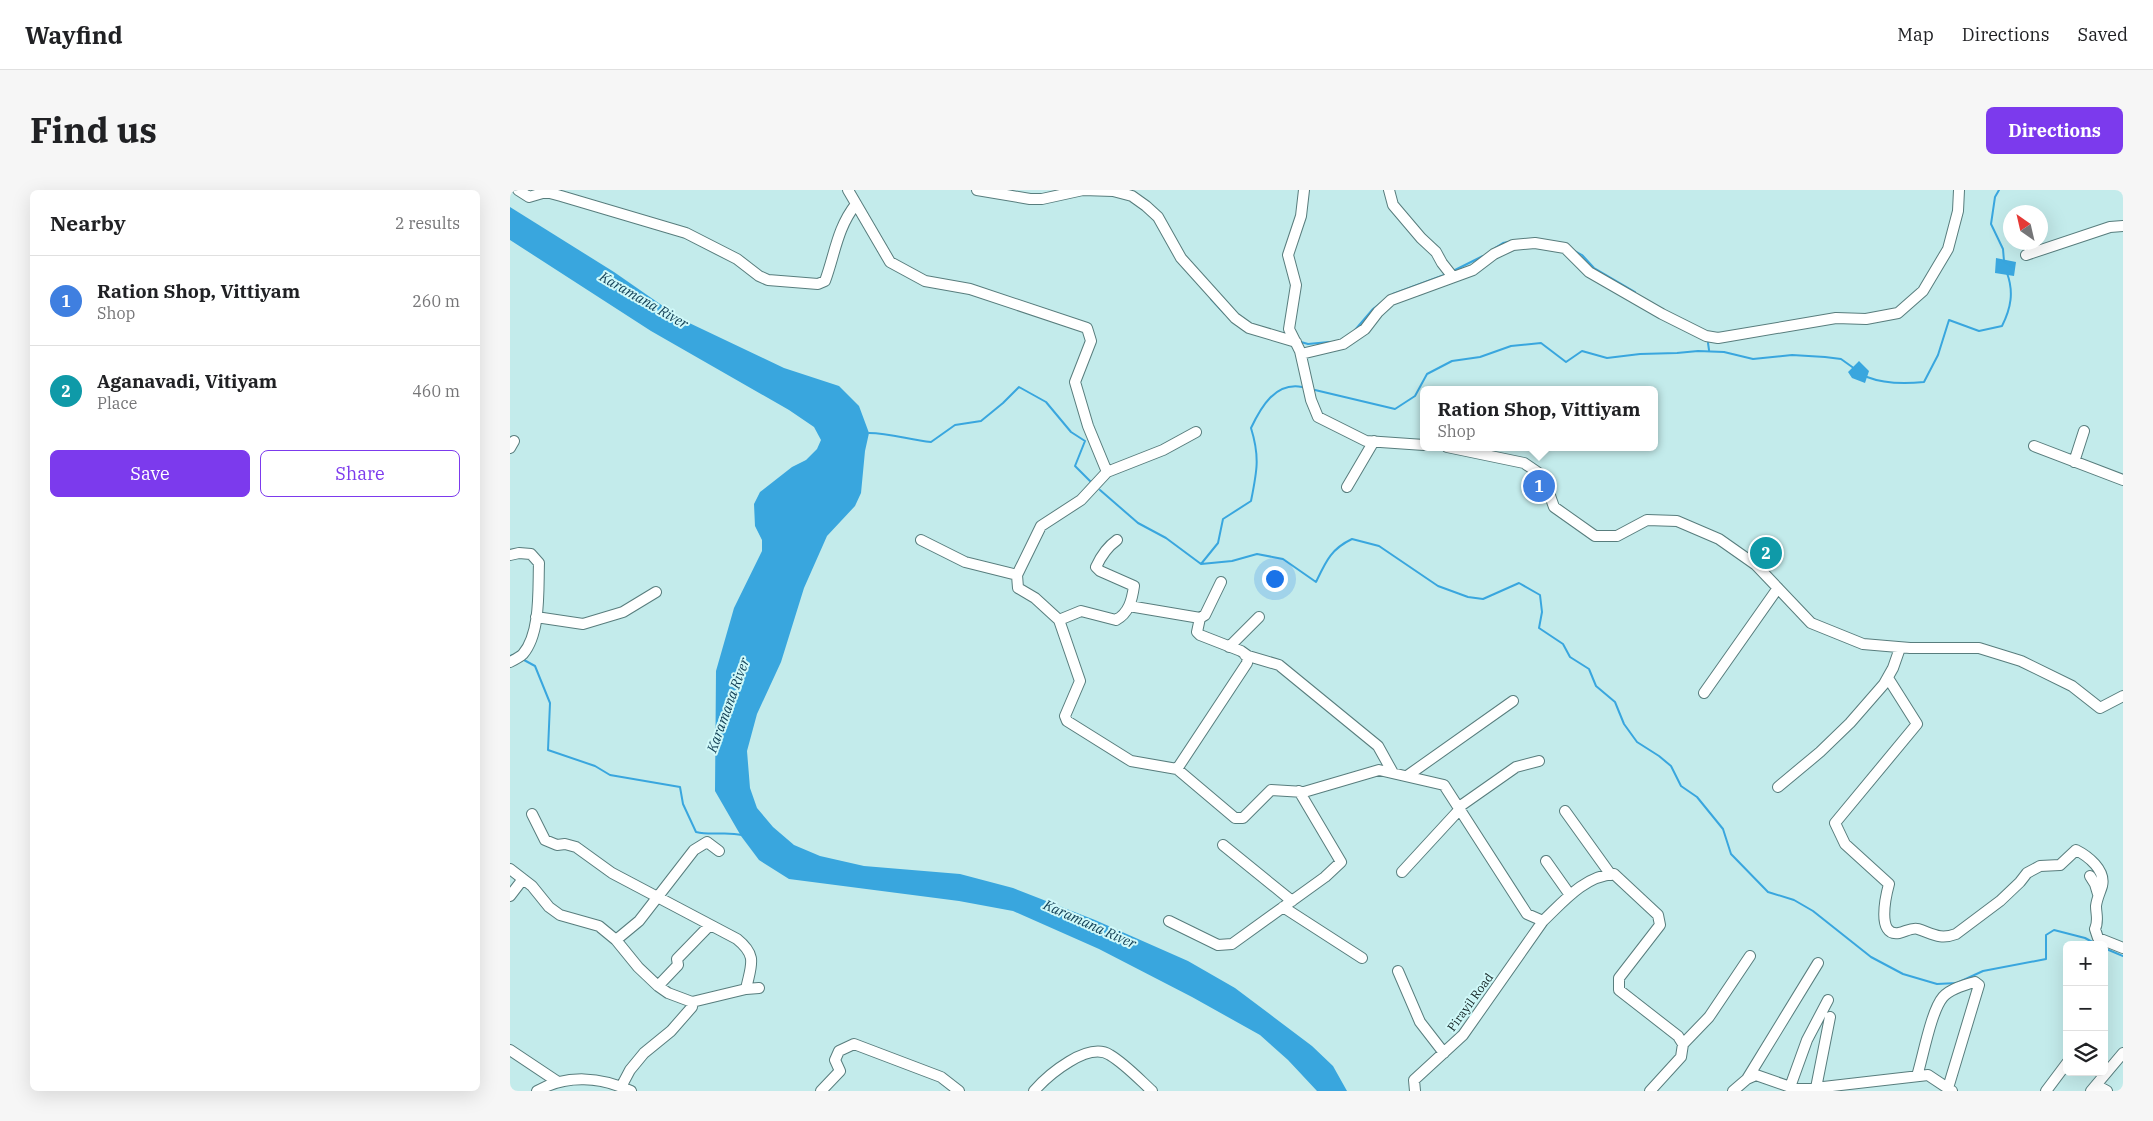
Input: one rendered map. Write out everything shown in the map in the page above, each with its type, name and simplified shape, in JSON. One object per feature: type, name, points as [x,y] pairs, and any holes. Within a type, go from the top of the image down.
[{"type":"street","points":[[518,190],[529,197],[546,192],[686,233],[737,259],[759,276],[768,280],[818,284],[825,281],[840,230],[856,204]]},
{"type":"street","points":[[848,190],[890,262],[925,281],[970,289],[1087,328],[1091,341],[1075,382],[1088,426],[1107,472]]},
{"type":"street","points":[[977,190],[1030,199],[1042,199],[1084,190],[1113,191],[1132,196],[1158,217],[1181,258],[1235,318],[1249,328],[1296,342]]},
{"type":"street","points":[[1304,190],[1302,216],[1288,254],[1296,284],[1290,328],[1300,354],[1311,400],[1318,417],[1366,441],[1420,445]]},
{"type":"street","points":[[1389,190],[1393,205],[1421,238],[1436,252],[1451,274]]},
{"type":"street","points":[[1300,354],[1343,344],[1365,329],[1378,312],[1392,300],[1451,274],[1472,270],[1494,254],[1513,245],[1534,243],[1565,248],[1589,272],[1662,314],[1706,336],[1718,338],[1836,318],[1866,319],[1898,313],[1923,291],[1948,249],[1958,211],[1959,190]]},
{"type":"street","points":[[2026,255],[2110,227],[2123,226]]},
{"type":"street","points":[[2074,462],[2084,431]]},
{"type":"street","points":[[1196,432],[1163,450],[1107,472],[1081,500],[1041,526],[1017,575],[1018,588],[1035,598],[1059,620],[1080,681],[1064,716],[1067,721],[1132,761],[1177,769],[1235,818],[1242,818],[1271,790],[1304,792],[1379,770],[1444,785],[1527,914],[1543,921]]},
{"type":"street","points":[[1348,487],[1374,441]]},
{"type":"street","points":[[2034,446],[2123,480]]},
{"type":"street","points":[[1466,451],[1524,463],[1543,476],[1554,507],[1595,536],[1617,536],[1647,520],[1677,521],[1719,539],[1756,564],[1811,623],[1863,644],[1900,648],[1980,648],[2021,661],[2072,686],[2100,708],[2123,696]]},
{"type":"street","points":[[921,540],[966,562],[1017,575]]},
{"type":"street","points":[[1059,620],[1081,611],[1116,620],[1124,616],[1134,586],[1100,571],[1096,567],[1105,551],[1117,540]]},
{"type":"street","points":[[510,555],[519,553],[531,554],[539,563],[536,617],[531,640],[522,654],[510,662]]},
{"type":"street","points":[[1221,582],[1208,610],[1200,618],[1197,632],[1245,654],[1279,665],[1378,746],[1393,773]]},
{"type":"street","points":[[1704,693],[1778,588]]},
{"type":"street","points":[[536,617],[583,624],[623,612],[656,592]]},
{"type":"street","points":[[1128,606],[1200,618]]},
{"type":"street","points":[[1229,647],[1259,617]]},
{"type":"street","points":[[1778,787],[1820,752],[1850,723],[1886,681],[1900,648]]},
{"type":"street","points":[[1177,769],[1247,663],[1248,656],[1245,654]]},
{"type":"street","points":[[1886,681],[1917,724],[1835,823],[1845,844],[1889,884],[1883,904],[1885,924],[1888,929],[1898,933],[1916,928],[1939,937],[1956,934],[2000,901],[2027,873],[2040,866],[2060,865],[2076,850],[2093,862],[2102,875],[2102,886],[2098,894],[2096,909],[2098,924],[2095,929],[2098,938],[2123,948]]},
{"type":"street","points":[[1407,776],[1513,702]]},
{"type":"street","points":[[1402,872],[1460,808],[1516,767],[1539,761]]},
{"type":"street","points":[[1169,921],[1218,945],[1232,944],[1325,877],[1341,862],[1299,791]]},
{"type":"street","points":[[1564,811],[1611,875],[1614,874],[1658,915],[1660,925],[1619,978],[1619,990],[1678,1036],[1683,1044]]},
{"type":"street","points":[[532,814],[545,840],[557,845],[566,844],[576,847],[612,872],[737,939],[749,948],[752,960],[746,989]]},
{"type":"street","points":[[616,940],[639,921],[694,850],[707,842],[719,851]]},
{"type":"street","points":[[1223,845],[1292,901]]},
{"type":"street","points":[[1546,862],[1570,895]]},
{"type":"street","points":[[510,869],[532,886],[549,907],[560,915],[600,926],[616,940],[638,967],[668,993],[692,1002],[746,989],[760,988]]},
{"type":"street","name":"Pirayil Road","points":[[1415,1091],[1414,1080],[1463,1035],[1543,921],[1580,886],[1603,875],[1611,875]]},
{"type":"street","points":[[2090,876],[2098,894]]},
{"type":"street","points":[[510,896],[523,879]]},
{"type":"street","points":[[1283,907],[1362,958]]},
{"type":"street","points":[[658,986],[678,965],[676,959],[710,925]]},
{"type":"street","points":[[1650,1091],[1681,1057],[1683,1044],[1709,1017],[1750,956]]},
{"type":"street","points":[[1747,1079],[1818,963]]},
{"type":"street","points":[[1398,971],[1420,1022],[1444,1053]]},
{"type":"street","points":[[1733,1091],[1747,1079],[1756,1075],[1794,1089],[1851,1087],[1928,1075],[1950,1090],[1979,985],[1975,982],[1955,989],[1943,997],[1930,1031],[1918,1076]]},
{"type":"street","points":[[1794,1089],[1806,1040],[1828,1000]]},
{"type":"street","points":[[621,1086],[630,1070],[644,1053],[670,1031],[692,1007],[692,1002]]},
{"type":"street","points":[[1816,1088],[1830,1017]]},
{"type":"street","points":[[820,1091],[840,1071],[835,1060],[839,1051],[854,1044],[941,1077],[960,1091]]},
{"type":"street","points":[[510,1050],[558,1082]]},
{"type":"street","points":[[1034,1091],[1045,1079],[1074,1059],[1093,1050],[1109,1054],[1152,1091]]},
{"type":"street","points":[[2107,1091],[2093,1088],[2123,1053]]},
{"type":"street","points":[[2046,1091],[2063,1068]]},
{"type":"street","points":[[1766,1079],[1770,1091]]},
{"type":"street","points":[[537,1091],[558,1082],[594,1080],[621,1086],[631,1091]]},
{"type":"water","name":"Karamana River","points":[[510,207],[614,272],[683,320],[784,368],[839,386],[859,406],[869,433],[865,451],[861,493],[855,506],[827,536],[804,588],[781,662],[757,714],[747,751],[750,788],[757,808],[773,827],[794,845],[820,856],[864,866],[960,874],[1013,888],[1095,920],[1188,961],[1235,988],[1312,1046],[1333,1066],[1347,1091],[1317,1091],[1288,1060],[1260,1035],[1099,949],[1013,911],[959,901],[789,879],[759,860],[741,836],[715,791],[716,671],[734,608],[762,551],[762,540],[755,526],[754,504],[760,492],[792,467],[806,460],[817,449],[821,440],[814,427],[789,410],[651,331],[510,240]]},
{"type":"water","points":[[1996,258],[2016,262],[2014,276],[1995,273]]},
{"type":"water","points":[[1859,361],[1869,371],[1865,383],[1852,378],[1848,372]]},
{"type":"waterway","points":[[1999,190],[1995,197],[1991,224],[2003,249],[2004,261]]},
{"type":"waterway","points":[[1495,248],[1508,242]]},
{"type":"waterway","points":[[1573,250],[1582,255],[1594,268],[1635,292]]},
{"type":"waterway","points":[[1453,271],[1483,256]]},
{"type":"waterway","points":[[1867,377],[1895,383],[1924,382],[1938,355],[1949,320],[1979,331],[2002,326],[2008,313],[2011,293],[2007,273]]},
{"type":"waterway","points":[[1393,294],[1447,274]]},
{"type":"waterway","points":[[1211,299],[1225,314]]},
{"type":"waterway","points":[[1355,330],[1373,309],[1381,303]]},
{"type":"waterway","points":[[1301,342],[1308,344],[1329,342]]},
{"type":"waterway","points":[[1420,386],[1427,374],[1452,361],[1480,357],[1511,346],[1541,343],[1566,362],[1582,351],[1607,358],[1698,351],[1724,352],[1753,359],[1792,355],[1825,357],[1841,359],[1855,369]]},
{"type":"waterway","points":[[1708,343],[1709,350]]},
{"type":"waterway","points":[[1100,490],[1138,523],[1166,538],[1201,564],[1218,543],[1223,519],[1251,501],[1257,464],[1256,447],[1251,428],[1259,412],[1264,404],[1277,392],[1292,386],[1302,387]]},
{"type":"waterway","points":[[869,433],[931,442],[955,425],[981,421],[1019,387],[1046,402],[1071,432],[1085,441],[1075,466],[1090,481]]},
{"type":"waterway","points":[[1315,390],[1395,409],[1415,396],[1420,387]]},
{"type":"waterway","points":[[1201,564],[1232,561],[1257,554],[1283,559],[1316,582],[1334,551],[1352,539],[1379,546],[1438,586],[1468,597],[1483,599],[1519,583],[1540,595],[1542,612],[1539,628],[1563,644],[1570,657],[1589,669],[1596,686],[1615,702],[1624,724],[1637,742],[1671,766],[1681,786],[1697,797],[1723,829],[1731,854],[1768,892],[1794,900],[1813,911],[1871,957],[1903,974],[1937,984],[1957,983],[1983,971],[2046,959],[2046,935],[2054,930],[2091,941]]},
{"type":"waterway","points":[[524,660],[535,666],[550,703],[548,750],[595,766],[610,775],[680,787],[683,804],[696,832],[742,835]]},
{"type":"waterway","points":[[2108,950],[2123,956]]},
{"type":"place","name":"Ration Shop, Vittiyam","points":[[1539,486]]},
{"type":"place","name":"Aganavadi, Vitiyam","points":[[1766,553]]}]
